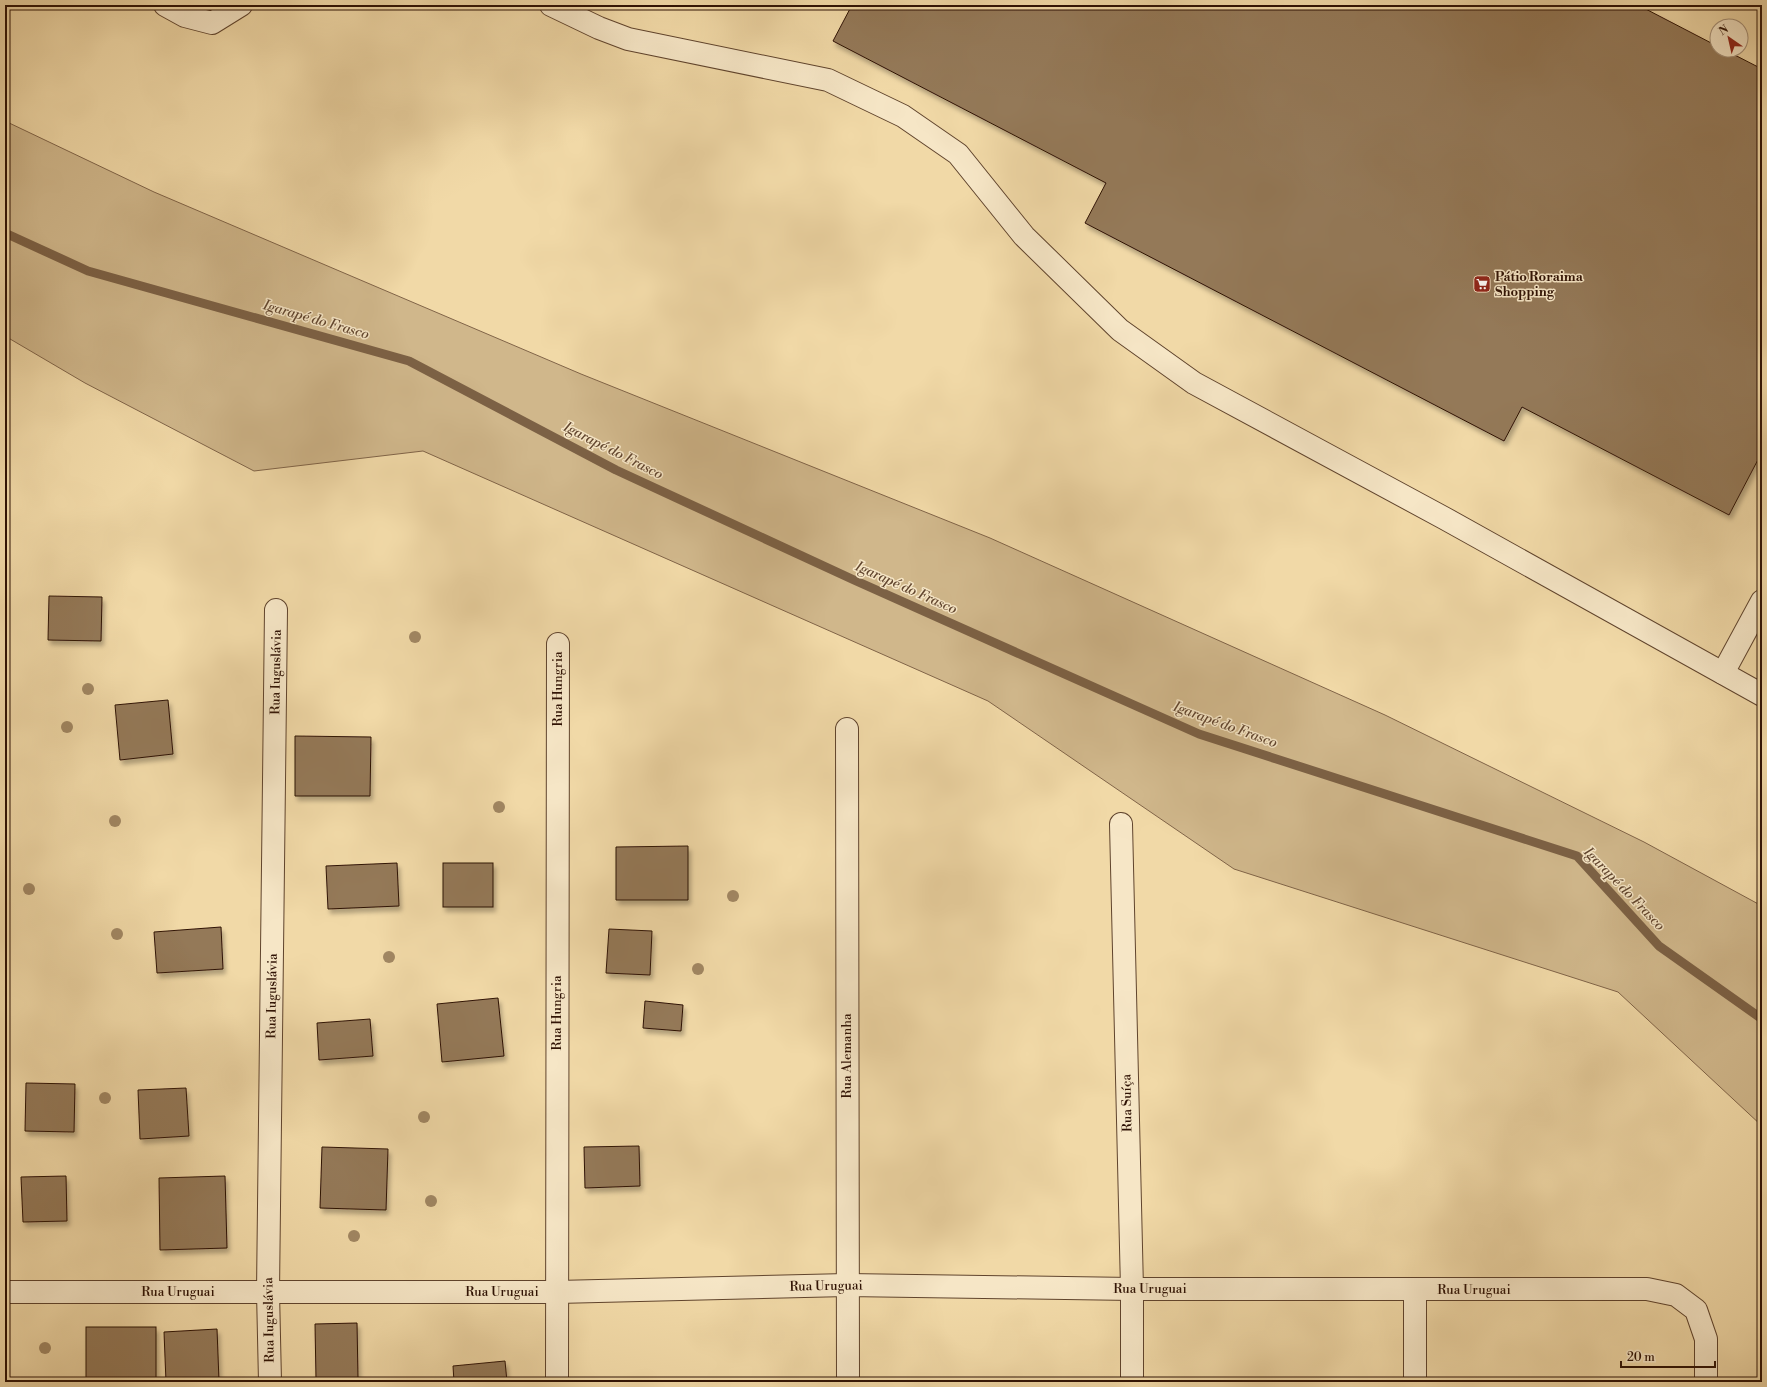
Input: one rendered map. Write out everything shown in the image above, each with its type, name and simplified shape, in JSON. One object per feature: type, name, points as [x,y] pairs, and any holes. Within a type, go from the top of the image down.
[{"type":"street","points":[[165,5],[185,16],[212,23],[241,5]]},
{"type":"street","points":[[551,5],[599,28],[628,39],[828,80],[903,116],[958,154],[1024,236],[1120,330],[1194,384],[1444,518],[1762,695]]},
{"type":"street","points":[[1723,673],[1760,604]]},
{"type":"street","name":"Rua Iuguslávia","points":[[270,1382],[268,1292],[276,610]]},
{"type":"street","name":"Rua Hungria","points":[[556,1382],[558,644]]},
{"type":"street","name":"Rua Alemanha","points":[[846,730],[848,1382]]},
{"type":"street","name":"Rua Suíça","points":[[1121,824],[1132,1289],[1132,1382]]},
{"type":"street","name":"Rua Uruguai","points":[[5,1292],[557,1292],[847,1285],[1132,1289],[1647,1289],[1676,1295],[1696,1310],[1706,1339],[1706,1382]]},
{"type":"street","points":[[1415,1290],[1415,1382]]},
{"type":"shaded area","points":[[5,121],[154,192],[581,374],[990,538],[1385,715],[1644,842],[1762,906],[1762,1126],[1618,992],[1234,869],[988,701],[423,451],[254,471],[85,383],[5,336]]},
{"type":"building","name":"Pátio Roraima Shopping","points":[[852,5],[1638,5],[1709,42],[1709,58],[1741,58],[1762,69],[1762,452],[1729,515],[1522,407],[1504,441],[1085,223],[1106,183],[833,41]]},
{"type":"building","points":[[49,596],[102,597],[101,641],[48,640]]},
{"type":"building","points":[[168,700],[173,754],[120,760],[115,705]]},
{"type":"building","points":[[295,736],[371,737],[370,796],[295,796]]},
{"type":"building","points":[[688,846],[688,900],[616,900],[616,847]]},
{"type":"building","points":[[397,863],[399,906],[328,909],[326,866]]},
{"type":"building","points":[[443,863],[493,863],[493,907],[443,907]]},
{"type":"building","points":[[221,927],[223,969],[157,973],[154,932]]},
{"type":"building","points":[[609,929],[652,931],[650,975],[606,973]]},
{"type":"building","points":[[498,998],[504,1056],[442,1062],[437,1004]]},
{"type":"building","points":[[645,1001],[683,1005],[681,1031],[643,1028]]},
{"type":"building","points":[[370,1019],[373,1056],[319,1060],[317,1023]]},
{"type":"building","points":[[26,1083],[75,1084],[74,1132],[25,1131]]},
{"type":"building","points":[[186,1088],[189,1136],[140,1139],[138,1090]]},
{"type":"building","points":[[639,1146],[640,1186],[585,1188],[584,1147]]},
{"type":"building","points":[[322,1147],[388,1149],[386,1210],[320,1208]]},
{"type":"building","points":[[66,1176],[67,1221],[23,1222],[21,1177]]},
{"type":"building","points":[[225,1176],[227,1248],[160,1250],[159,1178]]},
{"type":"building","points":[[357,1323],[358,1378],[316,1379],[315,1324]]},
{"type":"building","points":[[86,1327],[156,1327],[156,1382],[86,1382]]},
{"type":"building","points":[[217,1329],[219,1381],[166,1382],[164,1332]]},
{"type":"building","points":[[505,1361],[507,1382],[454,1382],[453,1366]]},
{"type":"waterway","name":"Igarapé do Frasco","points":[[5,233],[88,271],[409,361],[616,470],[854,580],[1199,734],[1577,856],[1659,946],[1762,1019]]},
{"type":"place","name":"Pátio Roraima Shopping","points":[[1482,284]]}]
